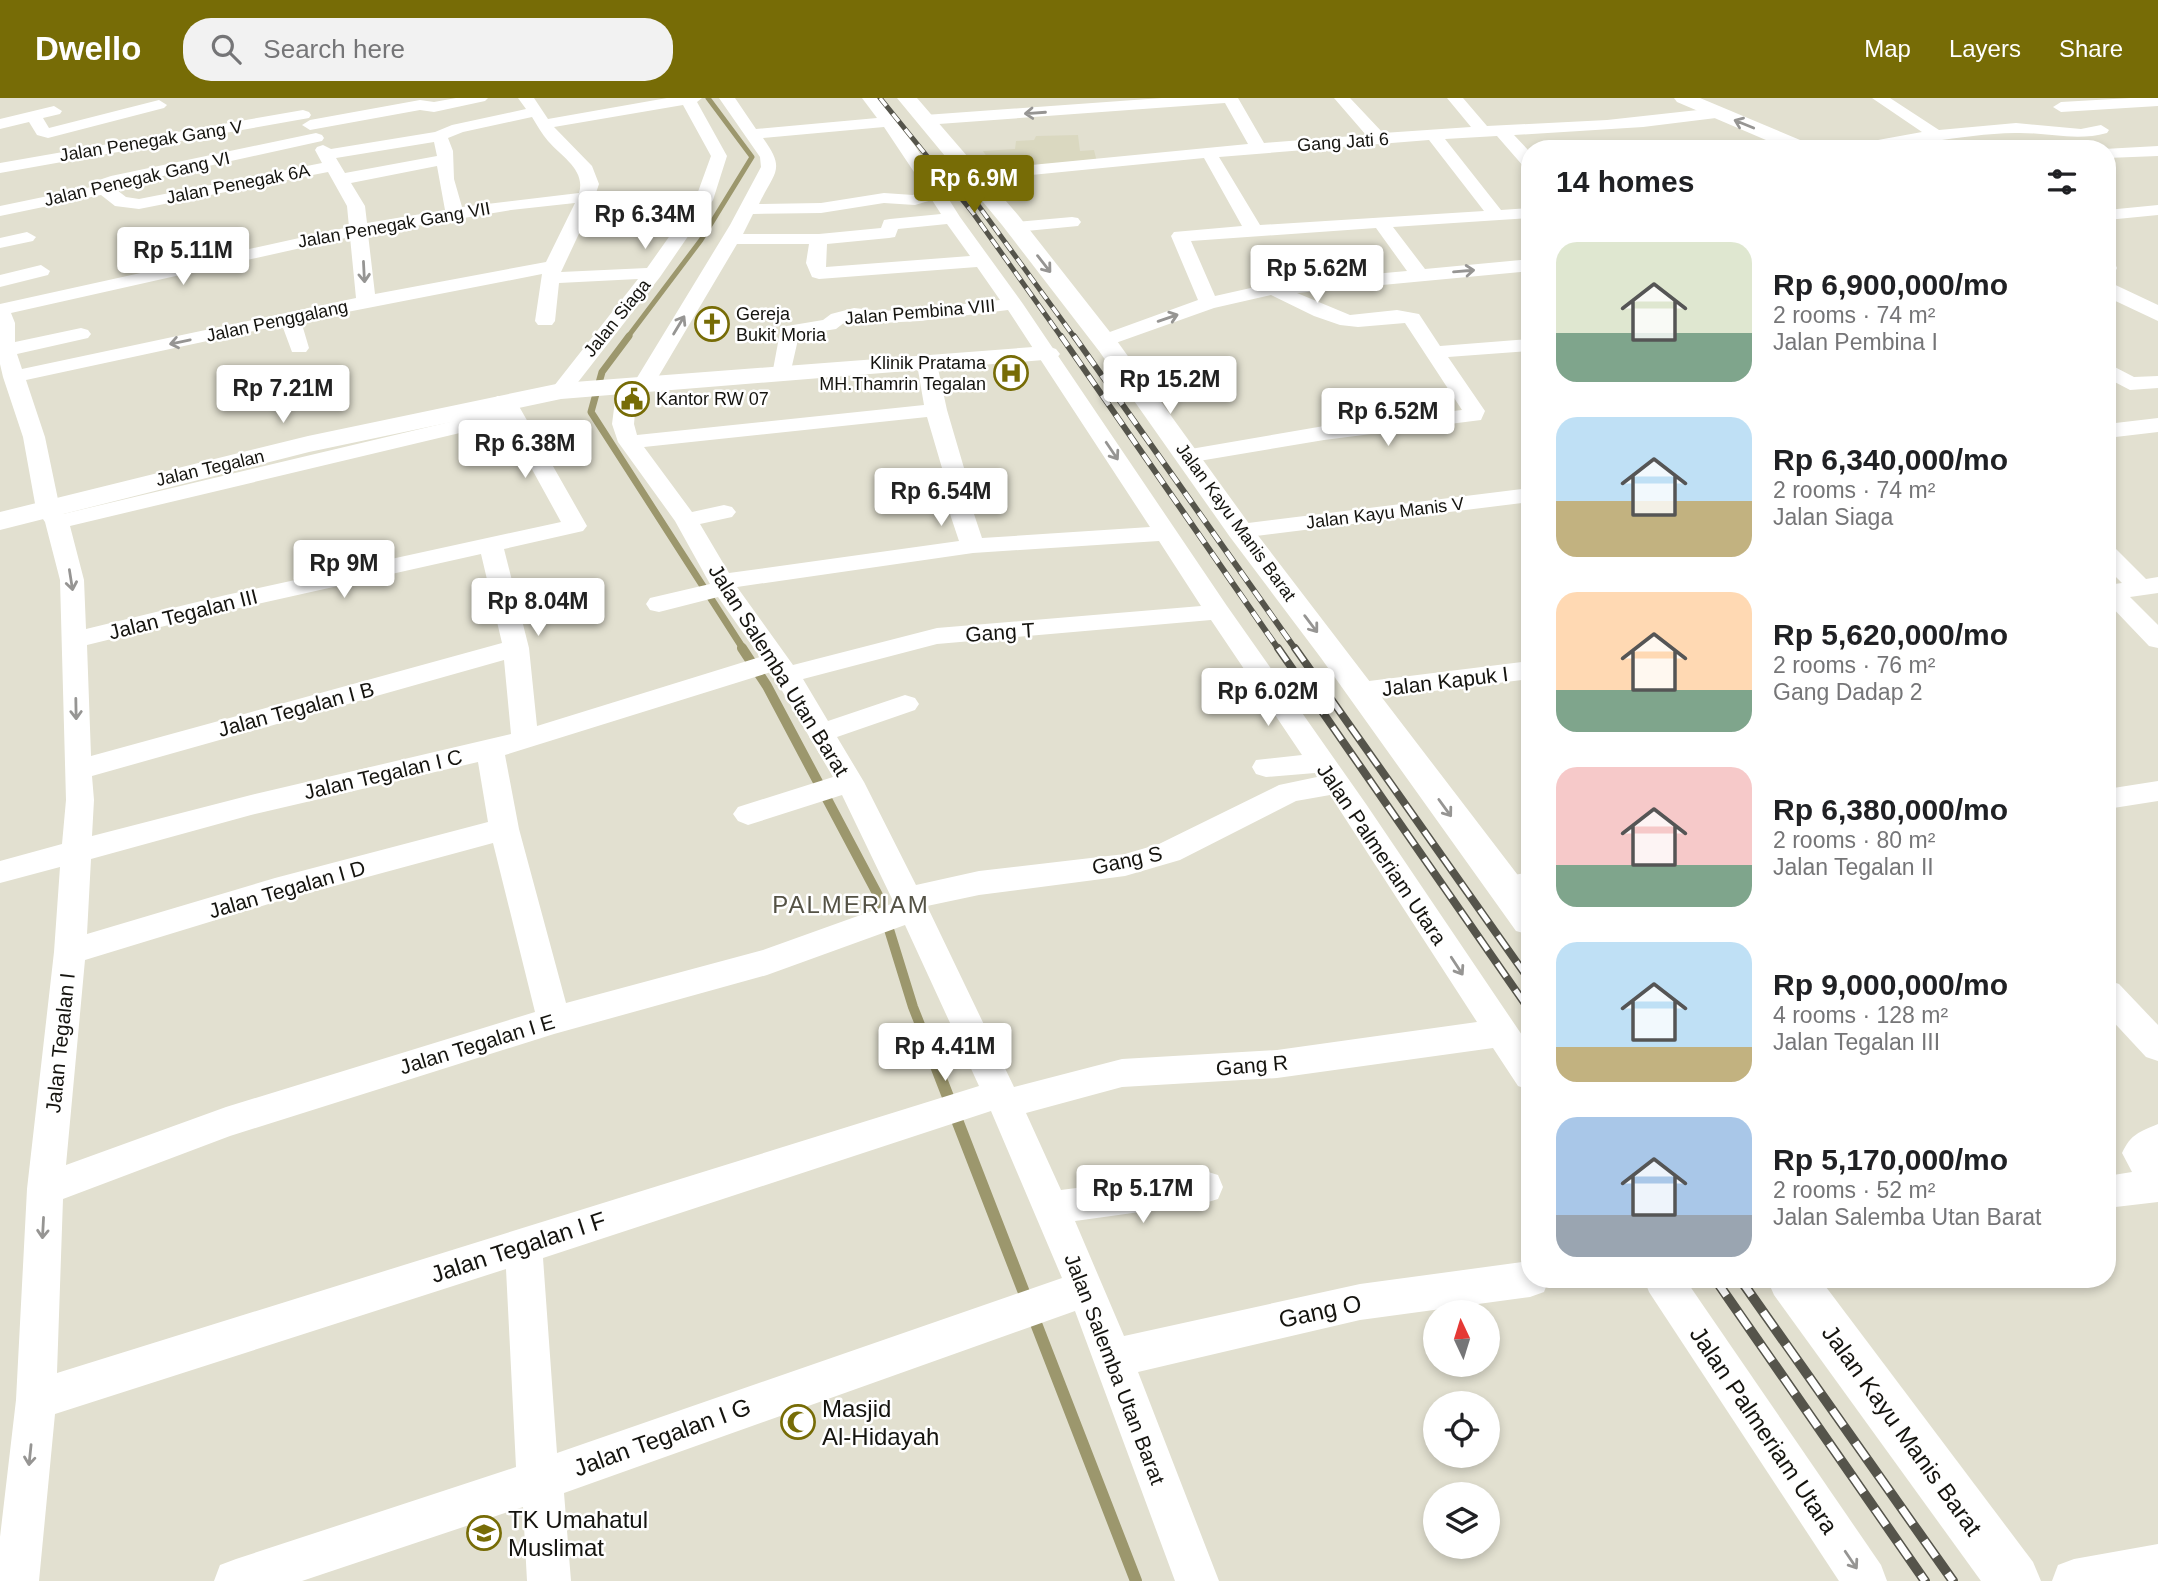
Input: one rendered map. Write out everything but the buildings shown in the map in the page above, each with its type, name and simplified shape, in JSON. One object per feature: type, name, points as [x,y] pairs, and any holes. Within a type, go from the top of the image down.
[{"type":"street","points":[[305,112],[420,104],[434,107],[480,98]]},
{"type":"street","points":[[334,167],[458,128],[535,111],[689,98]]},
{"type":"street","name":"Jalan Siaga","points":[[569,390],[704,200],[719,156],[689,98]]},
{"type":"street","points":[[632,385],[731,239],[769,167],[768,157],[727,98]]},
{"type":"street","name":"Jalan Palmeriam Utara","points":[[870,98],[1013,304],[1521,1063]]},
{"type":"street","points":[[916,109],[1225,98]]},
{"type":"street","points":[[1230,98],[1241,113],[1259,149]]},
{"type":"street","points":[[1342,98],[1380,140]]},
{"type":"street","points":[[1455,98],[1482,131]]},
{"type":"street","points":[[1684,98],[1782,140]]},
{"type":"street","points":[[1880,98],[1941,140]]},
{"type":"street","points":[[1902,140],[1933,134],[2018,128],[2066,132],[2101,130],[2043,98]]},
{"type":"street","points":[[34,116],[43,132],[48,133],[176,100]]},
{"type":"street","points":[[2061,107],[2158,101]]},
{"type":"street","points":[[159,104],[178,138]]},
{"type":"street","points":[[0,124],[70,108]]},
{"type":"street","name":"Jalan Kayu Manis Barat","points":[[916,109],[1016,227],[1361,691],[1517,885]]},
{"type":"street","points":[[535,111],[589,176],[590,184],[552,272],[545,321]]},
{"type":"street","name":"Jalan Penegak Gang V","points":[[0,168],[90,150],[178,138],[305,112]]},
{"type":"street","name":"Jalan Penggalang","points":[[13,377],[290,318],[362,308],[356,206],[305,112]]},
{"type":"street","name":"Jalan Penegak Gang VI","points":[[0,211],[104,189],[105,184],[111,181],[305,112]]},
{"type":"street","name":"Gang Jati 6","points":[[971,176],[1433,134],[1607,125],[1716,113]]},
{"type":"street","points":[[753,134],[888,122]]},
{"type":"street","points":[[1501,130],[1521,153]]},
{"type":"street","points":[[2066,132],[2077,140]]},
{"type":"street","points":[[1433,134],[1497,216]]},
{"type":"street","points":[[439,136],[444,145],[446,179],[454,214]]},
{"type":"street","points":[[2116,153],[2158,151]]},
{"type":"street","points":[[1209,153],[1254,231]]},
{"type":"street","points":[[334,167],[445,159]]},
{"type":"street","name":"Jalan Penegak 6A","points":[[104,189],[121,202],[139,204],[334,167]]},
{"type":"street","points":[[747,209],[821,208],[874,199],[915,200],[936,192]]},
{"type":"street","name":"Jalan Penegak Gang VII","points":[[1,319],[358,224],[585,197]]},
{"type":"street","points":[[2116,214],[2158,210]]},
{"type":"street","points":[[1209,303],[1180,236],[1380,222],[1521,216]]},
{"type":"street","points":[[731,239],[819,239],[889,233],[890,224],[952,218]]},
{"type":"street","points":[[1016,227],[1072,222]]},
{"type":"street","points":[[1380,222],[1420,275]]},
{"type":"street","points":[[309,227],[358,224]]},
{"type":"street","points":[[819,239],[815,263],[819,273],[982,261]]},
{"type":"street","points":[[0,243],[26,241],[0,250]]},
{"type":"street","points":[[1103,341],[1209,303],[1273,289],[1521,266]]},
{"type":"street","points":[[0,281],[41,271]]},
{"type":"street","points":[[362,308],[552,272],[653,274]]},
{"type":"street","points":[[1187,456],[1324,433],[1473,415],[1474,411],[1443,369],[1436,352],[1412,318],[1402,316],[1365,321],[1343,319],[1273,289]]},
{"type":"street","points":[[2116,292],[2155,310]]},
{"type":"street","name":"Jalan Pembina VIII","points":[[782,375],[790,332],[794,330],[829,325],[838,318],[854,314],[881,317],[920,315],[1013,304]]},
{"type":"street","points":[[238,305],[241,328]]},
{"type":"street","points":[[290,318],[299,348]]},
{"type":"street","name":"Jalan Tegalan I","points":[[1,319],[5,350],[34,438],[52,515],[72,580],[80,800],[70,952],[45,1189],[36,1400],[17,1581]]},
{"type":"street","points":[[5,350],[81,334]]},
{"type":"street","points":[[1436,352],[1521,351]]},
{"type":"street","name":"Jalan Tegalan","points":[[0,521],[52,515],[132,494],[509,408],[569,390],[1046,354]]},
{"type":"street","points":[[927,364],[936,410],[958,485],[960,508],[973,546]]},
{"type":"street","points":[[2116,375],[2130,384],[2158,382]]},
{"type":"street","name":"Jalan Salemba Utan Barat","points":[[632,385],[623,424],[629,442],[686,520],[724,585],[850,782],[993,1100],[1050,1208],[1070,1295],[1113,1358],[1197,1581]]},
{"type":"street","points":[[1145,398],[1188,391]]},
{"type":"street","name":"Jalan Tegalan III","points":[[75,640],[226,603],[571,527],[575,523],[509,408]]},
{"type":"street","points":[[629,442],[936,410]]},
{"type":"street","points":[[2116,430],[2158,425]]},
{"type":"street","name":"Jalan Kayu Manis V","points":[[1240,531],[1521,496]]},
{"type":"street","points":[[686,520],[723,512]]},
{"type":"street","points":[[659,604],[724,585],[973,546],[1167,533]]},
{"type":"street","points":[[492,544],[516,648],[525,740]]},
{"type":"street","points":[[2116,561],[2149,586]]},
{"type":"street","points":[[2116,591],[2149,586]]},
{"type":"street","points":[[2116,599],[2158,639]]},
{"type":"street","name":"Gang T","points":[[777,667],[937,636],[1218,612]]},
{"type":"street","name":"Jalan Tegalan I B","points":[[77,769],[516,648]]},
{"type":"street","name":"Jalan Tegalan I C","points":[[0,872],[251,805],[490,750],[698,686],[777,667]]},
{"type":"street","name":"Jalan Kapuk I","points":[[1361,691],[1521,671]]},
{"type":"street","points":[[821,733],[905,705]]},
{"type":"street","points":[[490,750],[504,829],[554,1020]]},
{"type":"street","points":[[1266,767],[1328,773]]},
{"type":"street","name":"Gang S","points":[[906,907],[979,883],[1125,865],[1169,852],[1328,773]]},
{"type":"street","points":[[748,814],[850,782]]},
{"type":"street","points":[[2116,798],[2158,791]]},
{"type":"street","name":"Jalan Tegalan I D","points":[[70,952],[275,890],[504,829]]},
{"type":"street","name":"Jalan Tegalan I E","points":[[45,1189],[226,1122],[554,1020],[767,962],[906,907]]},
{"type":"street","points":[[2116,1003],[2158,1047]]},
{"type":"street","name":"Gang R","points":[[993,1100],[1122,1073],[1277,1064],[1501,1033]]},
{"type":"street","name":"Jalan Tegalan I F","points":[[36,1400],[523,1245],[993,1100]]},
{"type":"street","points":[[2116,1191],[2158,1186],[2140,1153],[2150,1142],[2158,1140]]},
{"type":"street","points":[[1050,1208],[1205,1187]]},
{"type":"street","points":[[523,1245],[538,1481],[543,1493],[549,1581]]},
{"type":"street","name":"Gang O","points":[[1113,1358],[1360,1302],[1521,1280]]},
{"type":"street","name":"Jalan Palmeriam Utara","points":[[1669,1288],[1865,1581]]},
{"type":"street","name":"Jalan Kayu Manis Barat","points":[[1798,1288],[2014,1581]]},
{"type":"street","name":"Jalan Tegalan I G","points":[[236,1581],[538,1481],[1002,1316],[1070,1295]]},
{"type":"street","points":[[2074,1581],[2158,1566]]},
{"type":"shaded area","points":[[1078,135],[1080,151],[1094,150],[1097,162],[996,170],[983,151],[1015,149],[1016,141],[1034,140],[1036,136]]},
{"type":"waterway","points":[[627,338],[701,240],[752,157],[708,98]]},
{"type":"waterway","points":[[629,336],[602,372],[591,412],[744,650]]},
{"type":"waterway","points":[[742,648],[767,686],[879,897],[913,1007],[932,1055]]},
{"type":"waterway","points":[[931,1053],[1136,1581]]},
{"type":"railway","points":[[880,98],[973,213],[1062,338]]},
{"type":"railway","points":[[970,194],[1075,338]]},
{"type":"railway","points":[[1061,336],[1279,650]]},
{"type":"railway","points":[[1074,336],[1296,650]]},
{"type":"railway","points":[[1278,648],[1521,998]]},
{"type":"railway","points":[[1295,648],[1521,968]]},
{"type":"railway","points":[[1721,1288],[1925,1581]]},
{"type":"railway","points":[[1746,1288],[1953,1581]]},
{"type":"place","name":"Gereja Bukit Moria","points":[[712,324]]},
{"type":"place","name":"Klinik Pratama MH.Thamrin Tegalan","points":[[1011,373]]},
{"type":"place","name":"Kantor RW 07","points":[[632,399]]},
{"type":"place","name":"Masjid Al-Hidayah","points":[[798,1422]]},
{"type":"place","name":"TK Umahatul Muslimat","points":[[484,1533]]},
{"type":"district","name":"PALMERIAM","points":[[851,904]]}]
